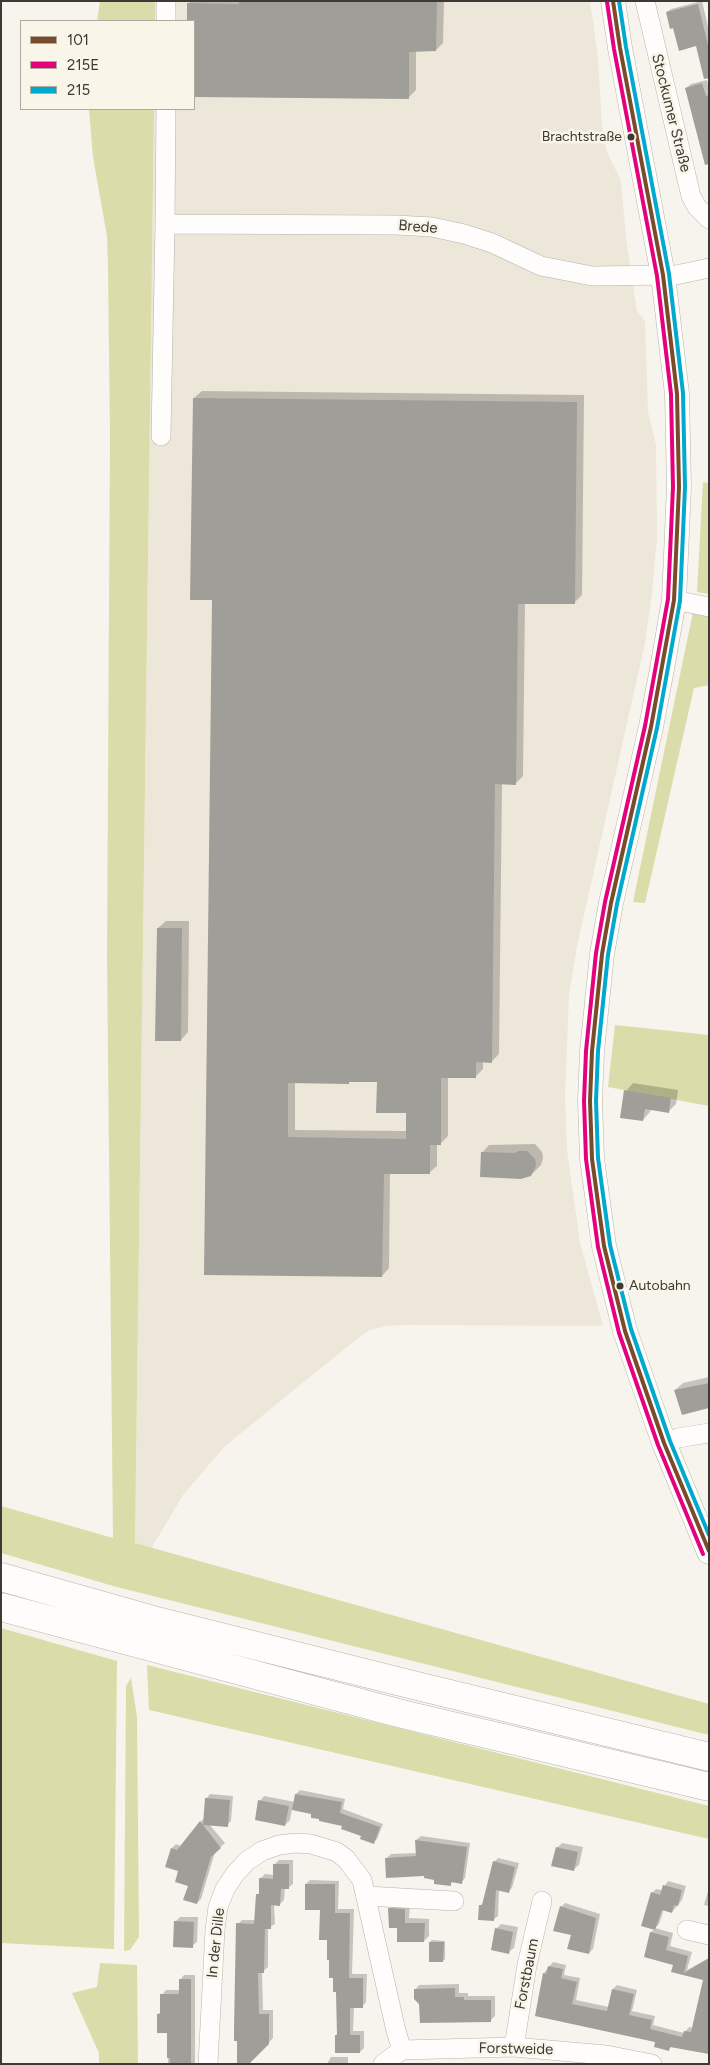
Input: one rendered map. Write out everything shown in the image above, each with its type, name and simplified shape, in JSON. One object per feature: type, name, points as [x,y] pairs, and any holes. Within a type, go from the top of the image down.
[{"type":"highway","points":[[1,1577],[153,1620],[709,1756]]},
{"type":"highway","points":[[1,1607],[402,1714],[709,1787]]},
{"type":"main road","points":[[613,1],[663,275],[678,394],[679,487],[674,600],[651,727],[605,937],[592,1051],[590,1101],[592,1159],[606,1254],[625,1330],[664,1443],[709,1552]]},
{"type":"street","points":[[166,1],[166,20]]},
{"type":"street","points":[[646,8],[660,1]]},
{"type":"street","name":"Stockumer Straße","points":[[646,8],[691,196],[697,207],[709,219]]},
{"type":"street","points":[[161,436],[166,110]]},
{"type":"street","name":"Brede","points":[[165,224],[396,225],[432,227],[492,243],[541,266],[592,276],[663,275]]},
{"type":"street","points":[[663,275],[694,272],[709,268]]},
{"type":"street","points":[[674,600],[709,607]]},
{"type":"street","points":[[664,1443],[683,1437],[709,1433]]},
{"type":"street","name":"In der Dille","points":[[208,2064],[217,1915],[225,1889],[247,1861],[262,1851],[278,1845],[296,1843],[311,1844],[337,1852],[346,1858],[362,1880],[402,2050]]},
{"type":"street","points":[[367,1896],[454,1901]]},
{"type":"street","name":"Forstbaum","points":[[514,2047],[527,1965],[542,1901]]},
{"type":"street","points":[[687,1930],[709,1935]]},
{"type":"street","name":"Forstweide","points":[[402,2050],[514,2047],[606,2055],[652,2064]]},
{"type":"street","points":[[383,2064],[402,2050]]},
{"type":"shaded area","points":[[155,1],[590,1],[598,57],[602,128],[607,152],[621,181],[626,238],[637,311],[645,321],[648,412],[656,445],[657,537],[645,643],[577,946],[569,995],[565,1096],[567,1150],[580,1243],[603,1326],[405,1325],[386,1326],[370,1330],[225,1446],[183,1495],[151,1549],[135,1543],[154,110],[195,110],[195,20],[155,20]]},
{"type":"green space","points":[[100,1],[155,1],[155,20],[97,20]]},
{"type":"green space","points":[[89,110],[154,110],[135,1543],[709,1704],[709,1735],[113,1586],[1,1553],[1,1506],[113,1538],[107,957],[110,436],[108,268],[107,236],[93,157]]},
{"type":"green space","points":[[703,482],[709,483],[709,594],[697,592]]},
{"type":"green space","points":[[693,612],[709,616],[709,685],[694,688],[645,903],[633,902]]},
{"type":"green space","points":[[615,1025],[709,1035],[709,1106],[608,1087]]},
{"type":"green space","points":[[1,1628],[117,1661],[114,1949],[1,1943]]},
{"type":"green space","points":[[147,1665],[709,1806],[709,1839],[149,1710]]},
{"type":"green space","points":[[131,1678],[137,1717],[139,1937],[130,1950],[124,1951],[126,1686]]},
{"type":"green space","points":[[100,1963],[137,1965],[138,2064],[99,2064],[99,2053],[72,1993],[97,1987]]},
{"type":"building","points":[[239,1],[437,1],[436,51],[409,52],[409,99],[195,97],[195,20],[187,20],[187,3],[239,4]]},
{"type":"building","points":[[698,4],[709,49],[709,78],[704,79],[696,46],[679,51],[673,28],[670,29],[666,12]]},
{"type":"building","points":[[702,83],[706,96],[709,95],[709,164],[705,165],[685,88]]},
{"type":"building","points":[[193,398],[577,402],[575,604],[518,604],[516,785],[495,784],[492,1063],[476,1062],[476,1078],[441,1078],[441,1145],[430,1145],[430,1174],[384,1174],[382,1277],[204,1275],[212,600],[190,600]],"holes":[[[349,1082],[377,1082],[376,1113],[406,1113],[406,1139],[288,1137],[288,1083],[349,1084]]]},
{"type":"building","points":[[157,928],[182,928],[181,1041],[155,1041]]},
{"type":"building","points":[[624,1090],[671,1098],[669,1113],[645,1109],[643,1121],[620,1118]]},
{"type":"building","points":[[527,1151],[535,1159],[536,1166],[531,1176],[521,1179],[480,1177],[481,1152],[514,1153]]},
{"type":"building","points":[[709,1383],[709,1408],[682,1415],[674,1390]]},
{"type":"building","points":[[295,1794],[342,1802],[340,1813],[380,1827],[374,1844],[360,1839],[361,1836],[341,1829],[342,1826],[319,1821],[319,1819],[311,1818],[311,1814],[292,1810]]},
{"type":"building","points":[[205,1798],[230,1800],[228,1827],[203,1825]]},
{"type":"building","points":[[258,1800],[289,1806],[285,1826],[255,1820]]},
{"type":"building","points":[[200,1821],[221,1848],[211,1857],[197,1904],[183,1900],[188,1886],[175,1882],[178,1871],[165,1867],[171,1848],[177,1850]]},
{"type":"building","points":[[415,1840],[467,1847],[462,1884],[451,1882],[451,1886],[434,1884],[434,1880],[424,1878],[424,1876],[386,1878],[385,1858],[416,1856]]},
{"type":"building","points":[[556,1847],[578,1852],[574,1871],[551,1866]]},
{"type":"building","points":[[493,1861],[515,1867],[509,1893],[496,1890],[494,1921],[478,1920],[479,1905],[482,1905]]},
{"type":"building","points":[[273,1864],[289,1864],[289,1889],[281,1889],[280,1906],[271,1905],[271,1929],[265,1929],[264,1973],[258,1973],[259,2014],[269,2014],[269,2044],[249,2064],[237,2064],[237,2041],[234,2041],[236,1923],[254,1924],[256,1894],[259,1894],[259,1878],[273,1879]]},
{"type":"building","points":[[305,1884],[335,1884],[335,1913],[350,1913],[349,1978],[363,1978],[363,2008],[350,2008],[350,2035],[360,2035],[360,2053],[335,2053],[335,2035],[337,2035],[336,1992],[333,1992],[333,1978],[329,1978],[327,1940],[319,1940],[320,1910],[305,1910]]},
{"type":"building","points":[[663,1885],[682,1890],[678,1906],[674,1905],[672,1913],[662,1910],[655,1930],[641,1926],[651,1892],[660,1895]]},
{"type":"building","points":[[560,1906],[596,1918],[589,1954],[567,1949],[571,1935],[553,1931]]},
{"type":"building","points":[[388,1908],[405,1909],[405,1923],[425,1923],[424,1942],[397,1942],[397,1928],[389,1928]]},
{"type":"building","points":[[174,1921],[194,1922],[193,1948],[173,1947]]},
{"type":"building","points":[[495,1928],[513,1932],[509,1954],[491,1950]]},
{"type":"building","points":[[650,1932],[669,1937],[666,1950],[688,1956],[684,1973],[709,1958],[709,2054],[670,2047],[669,2051],[654,2047],[655,2042],[535,2016],[543,1973],[546,1974],[548,1966],[563,1969],[561,1978],[577,1982],[572,2004],[607,2011],[612,1989],[634,1994],[629,2015],[652,2020],[650,2029],[682,2037],[684,2031],[691,2032],[703,1980],[671,1972],[673,1965],[644,1957]]},
{"type":"building","points":[[429,1942],[444,1942],[443,1962],[429,1962]]},
{"type":"building","points":[[179,1979],[191,1979],[191,2064],[170,2064],[170,2058],[167,2058],[167,2033],[157,2033],[157,2014],[160,2014],[160,1994],[179,1994]]},
{"type":"building","points":[[455,1988],[455,1997],[464,1997],[464,2000],[491,2000],[491,2022],[420,2023],[419,2004],[414,1999],[414,1989]]},
{"type":"transit line","name":"101","points":[[613,1],[620,48],[663,275],[677,394],[679,487],[674,600],[651,727],[611,903],[602,954],[592,1051],[590,1101],[592,1159],[604,1246],[625,1331],[664,1443],[709,1551]]},
{"type":"transit line","name":"215","points":[[619,1],[669,274],[683,393],[685,487],[680,601],[657,728],[617,904],[608,955],[598,1051],[596,1101],[598,1158],[610,1245],[631,1329],[670,1441],[709,1535]]},
{"type":"transit line","name":"215E","points":[[607,2],[614,49],[657,276],[671,394],[673,487],[668,599],[645,726],[605,902],[596,953],[586,1051],[584,1101],[586,1159],[598,1247],[619,1333],[658,1445],[703,1554]]},
{"type":"place","name":"Brachtstraße","points":[[631,137]]},
{"type":"place","name":"Autobahn","points":[[620,1286]]}]
